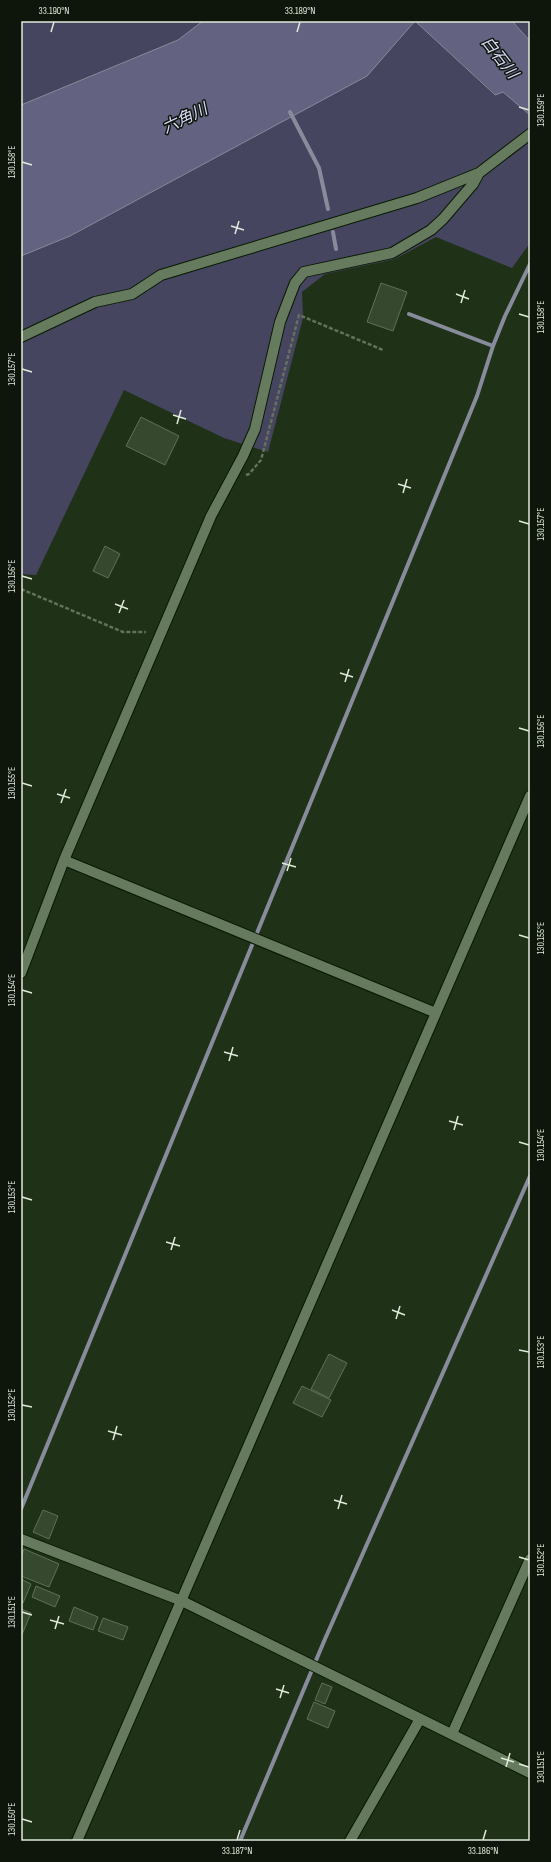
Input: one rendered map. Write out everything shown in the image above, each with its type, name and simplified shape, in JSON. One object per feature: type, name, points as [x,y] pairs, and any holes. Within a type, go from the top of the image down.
[{"type":"street","points":[[21,337],[95,302],[132,294],[161,275],[417,198],[479,172],[530,134]]},
{"type":"street","points":[[22,969],[64,860],[211,516],[255,429],[280,322],[295,283],[304,272],[392,253],[431,230],[443,219],[473,184],[479,172]]},
{"type":"street","points":[[77,1841],[530,796]]},
{"type":"street","points":[[64,860],[436,1013]]},
{"type":"street","points":[[21,1539],[182,1601],[530,1772]]},
{"type":"street","points":[[452,1734],[530,1559]]},
{"type":"street","points":[[350,1841],[420,1719]]},
{"type":"path","points":[[232,477],[249,474],[261,460],[299,315],[384,350]]},
{"type":"path","points":[[21,589],[123,632],[146,632]]},
{"type":"shaded area","points":[[21,21],[203,21],[178,40],[21,105]]},
{"type":"shaded area","points":[[415,21],[494,95],[503,92],[530,115],[530,243],[512,268],[436,237],[395,259],[325,274],[302,292],[303,318],[268,452],[224,438],[124,390],[36,575],[21,574],[21,256],[70,236],[366,76]]},
{"type":"shaded area","points":[[512,21],[530,21],[530,41]]},
{"type":"water","name":"六角川","points":[[203,21],[415,21],[367,76],[70,236],[21,256],[21,105],[178,40]]},
{"type":"water","name":"白石川","points":[[415,21],[512,21],[530,41],[530,115],[503,92],[495,95]]},
{"type":"building","points":[[381,283],[407,292],[393,331],[367,322]]},
{"type":"building","points":[[141,417],[179,436],[165,465],[126,446]]},
{"type":"building","points":[[105,546],[120,554],[108,578],[93,571]]},
{"type":"building","points":[[329,1354],[347,1363],[329,1398],[311,1389]]},
{"type":"building","points":[[302,1386],[331,1400],[322,1417],[293,1403]]},
{"type":"building","points":[[43,1510],[58,1516],[49,1539],[33,1532]]},
{"type":"building","points":[[24,1549],[59,1564],[49,1587],[21,1576],[21,1557]]},
{"type":"building","points":[[21,1579],[31,1584],[23,1603],[21,1602]]},
{"type":"building","points":[[36,1586],[60,1596],[55,1607],[32,1597]]},
{"type":"building","points":[[74,1607],[98,1617],[93,1630],[69,1621]]},
{"type":"building","points":[[21,1609],[31,1613],[21,1637]]},
{"type":"building","points":[[103,1618],[128,1627],[123,1640],[98,1631]]},
{"type":"building","points":[[322,1683],[332,1687],[325,1704],[315,1700]]},
{"type":"building","points":[[314,1702],[335,1711],[328,1728],[307,1719]]},
{"type":"waterway","points":[[290,112],[319,168],[328,209]]},
{"type":"waterway","points":[[333,232],[336,249]]},
{"type":"waterway","points":[[21,1509],[477,396],[493,346],[505,316],[530,264]]},
{"type":"waterway","points":[[409,314],[493,346]]},
{"type":"waterway","points":[[240,1841],[325,1639],[530,1176]]}]
